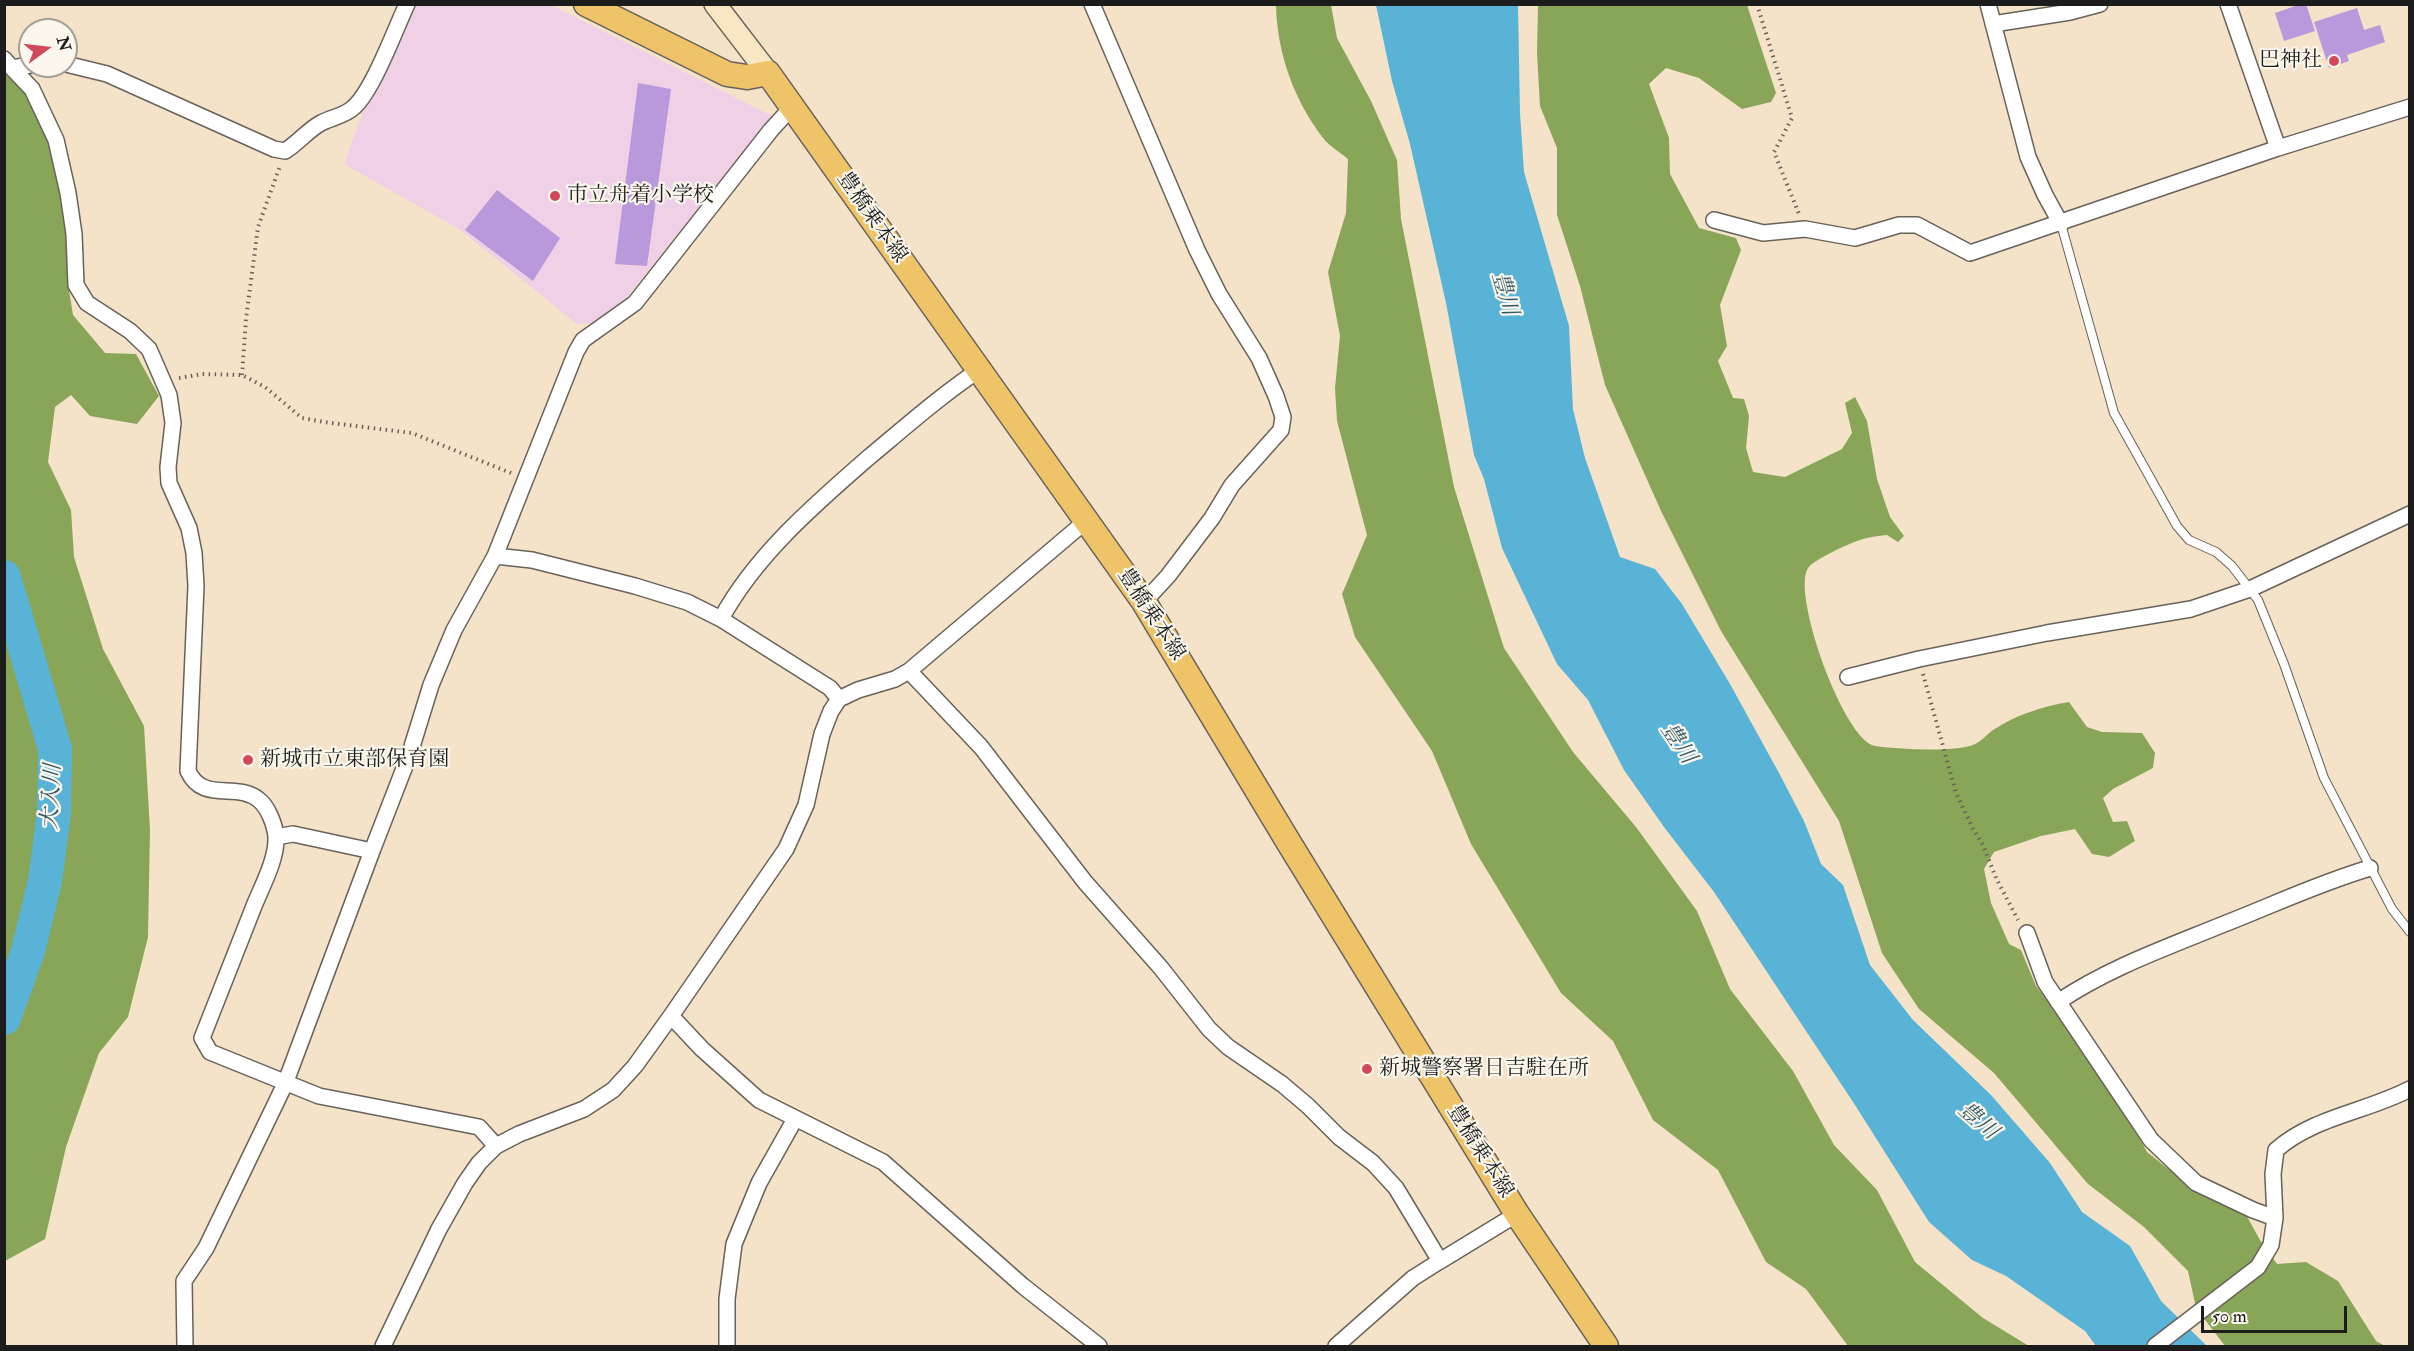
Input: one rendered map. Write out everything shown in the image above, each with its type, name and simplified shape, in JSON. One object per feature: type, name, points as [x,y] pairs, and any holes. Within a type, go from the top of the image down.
[{"type":"main road","points":[[586,4],[727,74],[747,77],[768,73],[715,4]]},
{"type":"main road","name":"豊橋乗本線","points":[[768,73],[1144,602],[1517,1214],[1606,1347]]},
{"type":"street","points":[[78,67],[107,74],[274,149],[285,151],[297,144],[320,123],[341,116],[355,106],[373,79],[406,4]]},
{"type":"street","points":[[1092,4],[1197,250],[1219,294],[1258,357],[1276,396],[1282,417],[1281,430],[1232,485],[1212,518],[1168,576],[1144,602]]},
{"type":"street","points":[[1988,4],[2028,157],[2061,224]]},
{"type":"street","points":[[1993,24],[2070,12],[2100,4]]},
{"type":"street","points":[[2228,4],[2278,148]]},
{"type":"street","points":[[8,64],[33,89],[56,140],[71,213],[76,285],[87,303],[130,331],[148,349],[164,380],[173,423],[168,467],[169,483],[189,528],[194,553],[196,586],[188,771],[193,781],[205,789],[251,794],[261,801],[272,820],[276,837],[267,873],[202,1038],[210,1052],[285,1084],[319,1096],[480,1127],[496,1146]]},
{"type":"street","points":[[1714,220],[1763,233],[1805,229],[1855,238],[1899,225],[1917,225],[1970,253],[2409,106]]},
{"type":"street","points":[[185,1347],[184,1281],[206,1248],[285,1084],[410,753],[431,685],[449,641],[495,556],[576,352],[583,340],[635,303],[771,130],[792,107]]},
{"type":"street","points":[[721,619],[735,593],[777,545],[833,489],[911,422],[979,370]]},
{"type":"street","points":[[1848,677],[1919,659],[2047,633],[2191,609],[2250,589],[2409,514]]},
{"type":"street","points":[[383,1347],[439,1229],[479,1163],[496,1146],[519,1134],[584,1109],[613,1090],[635,1066],[671,1016],[786,849],[806,805],[822,735],[831,711],[839,699],[858,690],[894,680],[909,671],[1086,521]]},
{"type":"street","points":[[495,556],[532,560],[635,586],[687,602],[721,619],[830,687],[839,699]]},
{"type":"street","points":[[909,671],[981,747],[1085,882],[1161,968],[1209,1029],[1228,1047],[1282,1084],[1339,1137],[1373,1163],[1396,1188],[1440,1261]]},
{"type":"street","points":[[276,837],[293,834],[372,851]]},
{"type":"street","points":[[2058,1002],[2076,989],[2147,956],[2331,879],[2370,868]]},
{"type":"street","points":[[2027,933],[2045,982],[2151,1140],[2196,1183],[2275,1218]]},
{"type":"street","points":[[671,1016],[702,1049],[759,1100],[882,1162],[1023,1286],[1099,1347]]},
{"type":"street","points":[[2155,1347],[2258,1267],[2271,1245],[2275,1218],[2273,1174],[2276,1150],[2290,1137],[2308,1128],[2409,1089]]},
{"type":"street","points":[[727,1347],[727,1299],[734,1244],[759,1183],[795,1119]]},
{"type":"street","points":[[1336,1347],[1413,1278],[1517,1214]]},
{"type":"lane","points":[[2061,224],[2114,412],[2177,526],[2189,540],[2216,552],[2232,566],[2258,600],[2284,664],[2324,778],[2392,909],[2409,932]]},
{"type":"path","points":[[1757,4],[1792,118],[1774,152],[1805,229]]},
{"type":"path","points":[[242,375],[246,318],[258,227],[285,151]]},
{"type":"path","points":[[164,380],[202,374],[242,375],[265,387],[302,418],[324,423],[412,433],[526,479]]},
{"type":"path","points":[[1919,659],[1956,793],[1972,828],[1983,845],[2011,909],[2027,933]]},
{"type":"shaded area","name":"市立舟着小学校","points":[[415,5],[551,5],[772,116],[627,297],[593,323],[577,324],[459,229],[344,164],[365,106]]},
{"type":"green space","points":[[1276,5],[1331,5],[1337,38],[1371,101],[1397,160],[1401,219],[1454,487],[1504,648],[1573,752],[1636,827],[1697,911],[1730,989],[1793,1071],[1834,1145],[1877,1190],[1915,1262],[1983,1318],[2029,1346],[1848,1346],[1806,1289],[1766,1262],[1718,1170],[1653,1120],[1613,1041],[1561,993],[1471,844],[1432,751],[1355,637],[1342,594],[1367,535],[1337,421],[1335,388],[1340,336],[1328,272],[1346,213],[1348,159],[1323,138],[1296,92],[1280,41]]},
{"type":"green space","points":[[1538,5],[1747,5],[1776,93],[1771,102],[1742,109],[1699,78],[1666,68],[1649,84],[1669,138],[1670,174],[1699,228],[1736,238],[1741,250],[1720,305],[1727,346],[1718,361],[1733,398],[1744,399],[1749,416],[1746,448],[1753,472],[1785,477],[1842,449],[1852,433],[1845,403],[1855,397],[1867,421],[1877,479],[1890,517],[1904,536],[1898,542],[1887,535],[1863,539],[1832,552],[1808,568],[1805,583],[1807,606],[1823,665],[1836,694],[1849,720],[1863,738],[1875,746],[1926,750],[1967,747],[1978,743],[1993,730],[2020,716],[2069,702],[2087,727],[2102,732],[2142,733],[2155,753],[2153,768],[2113,789],[2103,798],[2113,822],[2127,821],[2135,841],[2109,857],[2092,854],[2075,829],[2041,836],[1994,852],[1984,869],[1991,903],[2009,944],[2021,950],[2036,986],[2062,1018],[2116,1096],[2147,1152],[2191,1187],[2245,1213],[2277,1264],[2306,1262],[2338,1281],[2376,1341],[2385,1346],[2225,1346],[2196,1308],[2188,1271],[2144,1227],[2088,1184],[1994,1073],[1919,1009],[1882,953],[1839,821],[1721,631],[1661,511],[1605,385],[1580,286],[1557,215],[1557,148],[1540,106],[1537,53]]},
{"type":"green space","points":[[4,55],[18,69],[18,78],[22,78],[46,133],[71,231],[68,284],[73,315],[105,353],[136,354],[159,396],[137,424],[90,416],[71,395],[55,407],[48,462],[71,510],[74,557],[103,649],[144,726],[150,830],[148,937],[128,1017],[99,1053],[66,1147],[45,1239],[5,1261]]},
{"type":"water","name":"豊川","points":[[1376,5],[1518,5],[1520,113],[1524,172],[1569,326],[1573,409],[1585,458],[1620,557],[1655,569],[1682,604],[1730,684],[1779,773],[1804,821],[1821,864],[1843,885],[1870,965],[1913,1020],[1991,1095],[2050,1163],[2082,1212],[2130,1246],[2161,1301],[2207,1346],[2096,1346],[2085,1331],[2006,1276],[1972,1260],[1929,1222],[1855,1105],[1714,892],[1624,770],[1588,700],[1557,664],[1502,548],[1484,479],[1474,455],[1446,303],[1410,144],[1392,81]]},
{"type":"building","points":[[2306,4],[2315,31],[2284,41],[2275,13]]},
{"type":"building","points":[[2357,8],[2364,30],[2380,25],[2385,42],[2347,55],[2349,61],[2329,68],[2314,22]]},
{"type":"building","points":[[638,83],[671,89],[647,266],[615,264]]},
{"type":"building","points":[[497,190],[560,238],[533,281],[465,230]]},
{"type":"waterway","name":"大入川","points":[[4,577],[55,749],[54,813],[45,881],[28,951],[4,1018]]},
{"type":"place","name":"巴神社","points":[[2334,61]]},
{"type":"place","name":"市立舟着小学校","points":[[555,196]]},
{"type":"place","name":"新城市立東部保育園","points":[[248,760]]},
{"type":"place","name":"新城警察署日吉駐在所","points":[[1367,1069]]}]
